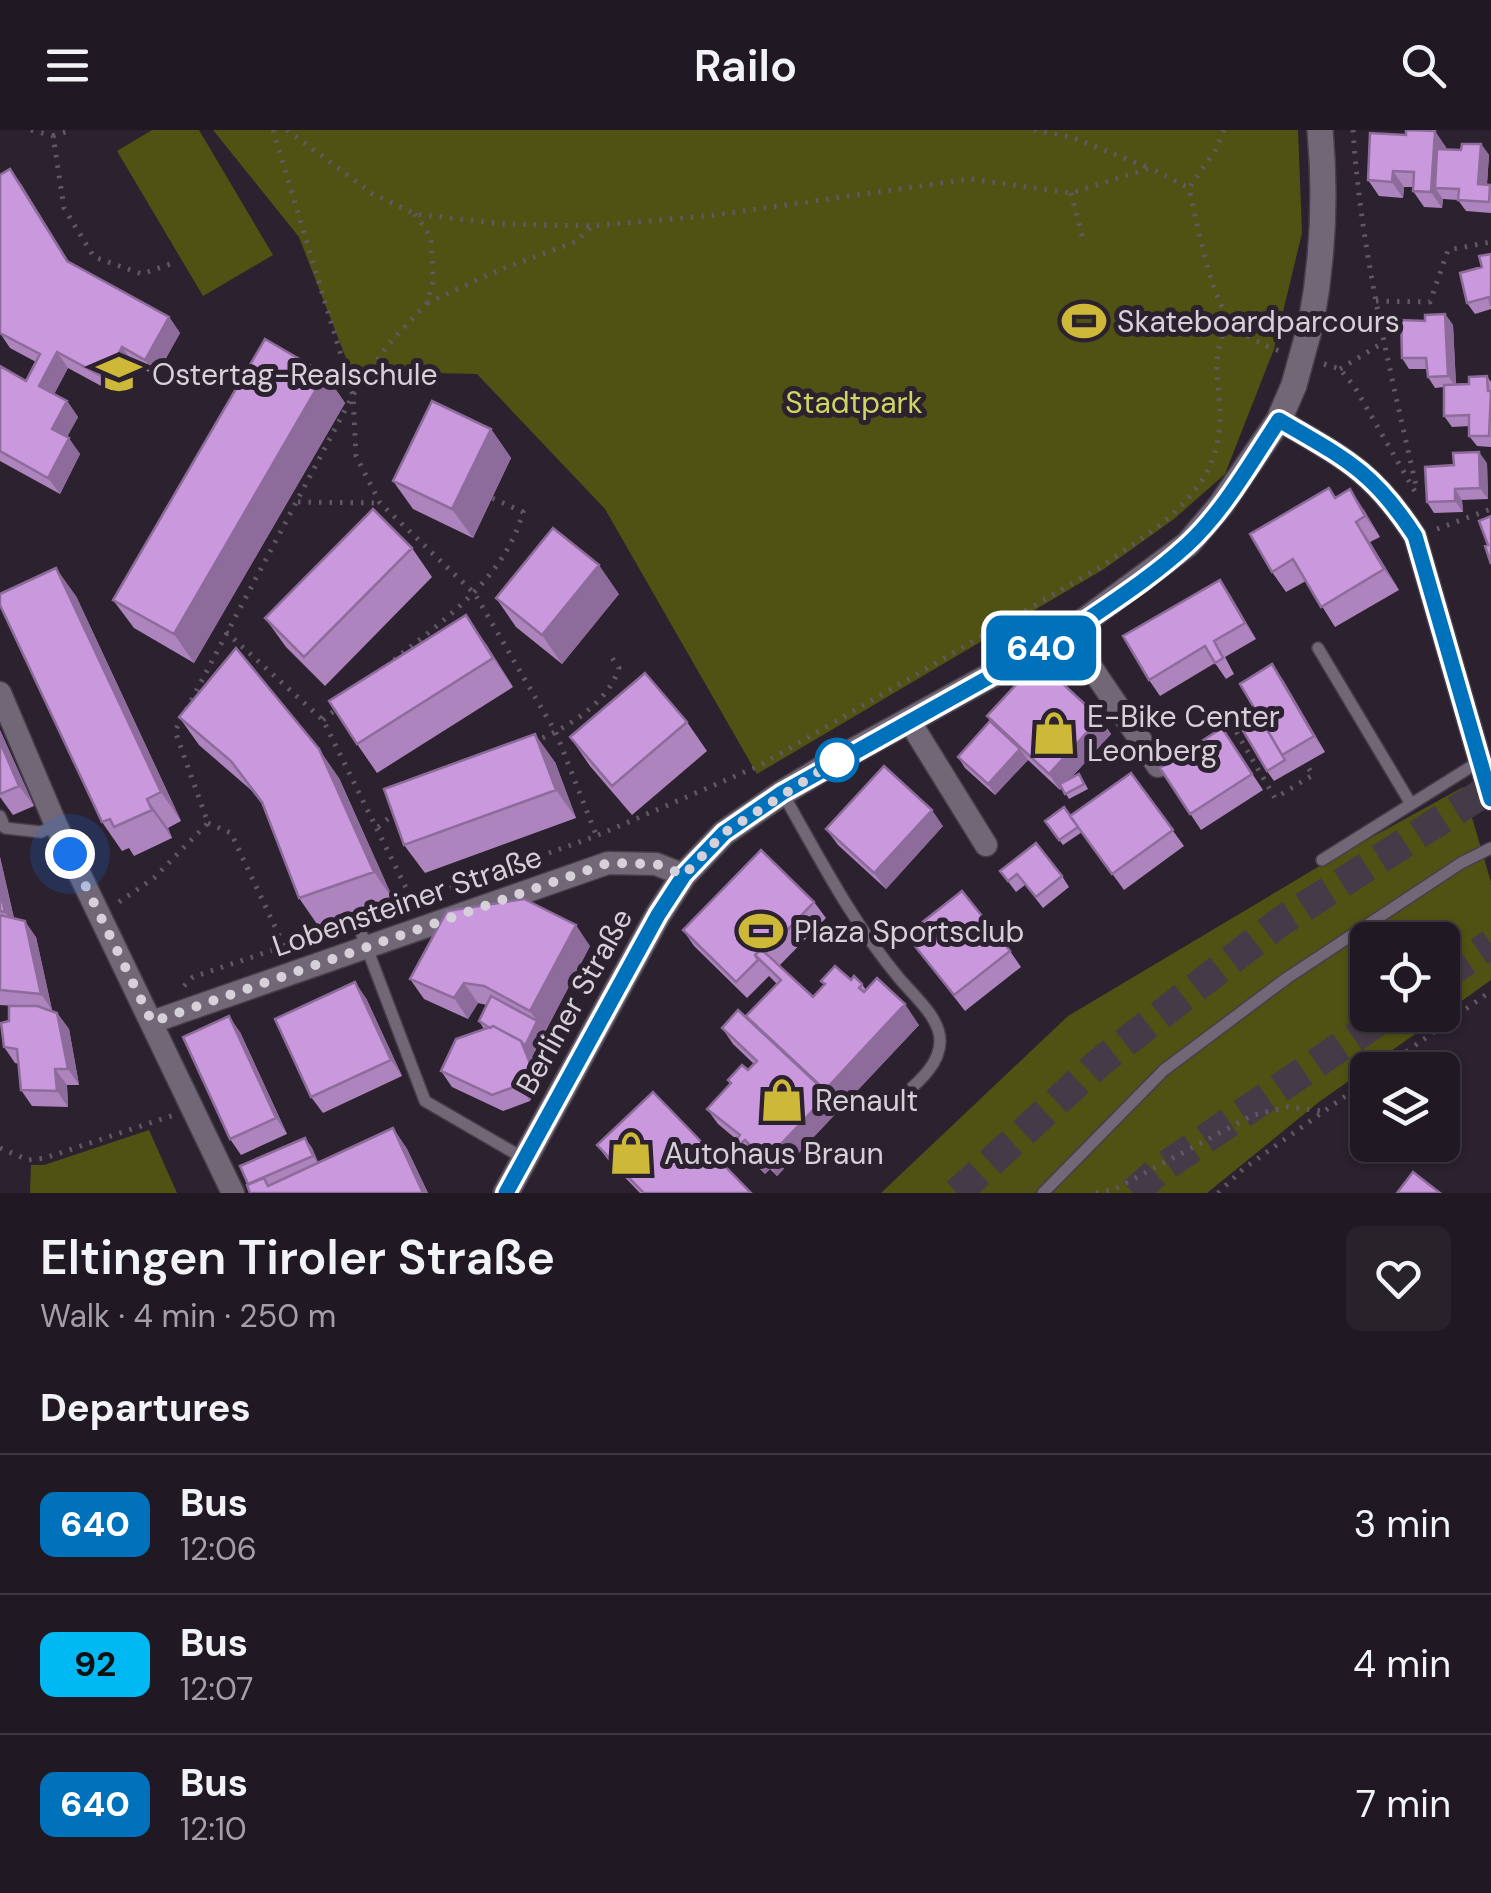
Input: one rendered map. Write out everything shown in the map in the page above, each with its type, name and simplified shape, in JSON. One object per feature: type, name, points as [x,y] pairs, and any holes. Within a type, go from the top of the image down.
[{"type":"main road","name":"Berliner Straße","points":[[506,1193],[658,915],[684,875],[724,833],[782,793],[1068,633],[1188,544],[1221,505],[1279,420],[1294,385],[1311,323],[1318,285],[1325,188],[1320,130]]},
{"type":"street","points":[[1279,420],[1359,468],[1387,496],[1415,536],[1491,799]]},
{"type":"street","points":[[1068,633],[1158,766]]},
{"type":"street","points":[[0,692],[14,745],[232,1193]]},
{"type":"street","points":[[910,722],[986,845]]},
{"type":"street","name":"Lobensteiner Straße","points":[[152,1022],[608,863],[656,864],[684,875]]},
{"type":"lane","points":[[1318,648],[1411,804]]},
{"type":"lane","points":[[1322,860],[1480,761]]},
{"type":"lane","points":[[782,793],[848,909],[938,1026],[940,1044],[934,1064],[891,1108]]},
{"type":"lane","points":[[0,816],[5,828],[41,832],[56,825]]},
{"type":"lane","points":[[1043,1193],[1164,1070],[1222,1025],[1429,884],[1491,848]]},
{"type":"lane","points":[[356,918],[425,1101],[525,1158]]},
{"type":"path","points":[[30,130],[53,136],[72,130]]},
{"type":"path","points":[[273,130],[354,395],[356,456],[380,503],[475,594],[556,733],[608,863]]},
{"type":"path","points":[[287,130],[373,194],[414,214],[502,224],[593,226],[716,214],[970,179],[1070,193],[1150,168]]},
{"type":"path","points":[[1034,130],[1070,137],[1150,168],[1189,188]]},
{"type":"path","points":[[1224,130],[1216,151],[1189,188],[1202,248],[1228,320],[1274,349],[1290,354]]},
{"type":"path","points":[[1323,364],[1340,369],[1354,386],[1419,498],[1358,207],[1353,130]]},
{"type":"path","points":[[53,136],[64,208],[94,257],[142,274],[176,262]]},
{"type":"path","points":[[1070,193],[1084,243]]},
{"type":"path","points":[[414,214],[430,237],[434,281],[427,303]]},
{"type":"path","points":[[284,946],[231,833],[208,823],[175,731],[354,395],[386,347],[427,303],[499,270],[575,242],[593,226]]},
{"type":"path","points":[[1376,301],[1430,302],[1448,250],[1491,242]]},
{"type":"path","points":[[178,1012],[180,991],[193,977],[596,836],[760,764],[1102,566],[1181,508],[1204,479],[1219,446],[1216,350],[1228,320]]},
{"type":"path","points":[[1340,369],[1384,342]]},
{"type":"path","points":[[384,669],[475,594],[516,538],[523,512],[492,498]]},
{"type":"path","points":[[297,502],[380,503]]},
{"type":"path","points":[[1415,536],[1491,509]]},
{"type":"path","points":[[226,632],[323,720],[413,902]]},
{"type":"path","points":[[522,746],[556,733],[605,694],[619,668],[610,655]]},
{"type":"path","points":[[323,720],[353,694]]},
{"type":"path","points":[[1230,723],[1275,798],[1313,776],[1306,763]]},
{"type":"path","points":[[378,826],[410,802]]},
{"type":"path","points":[[98,911],[127,899],[154,878],[208,823]]},
{"type":"path","points":[[1406,1052],[1491,991]]},
{"type":"path","points":[[1218,1193],[1243,1170],[1350,1092]]},
{"type":"path","points":[[1096,1193],[1115,1188],[1253,1115],[1288,1107],[1322,1111]]},
{"type":"path","points":[[0,1148],[28,1160],[45,1158],[191,1110]]},
{"type":"green space","points":[[152,130],[199,130],[273,255],[203,296],[117,151]]},
{"type":"green space","name":"Stadtpark","points":[[213,130],[1298,130],[1302,233],[1274,349],[1225,474],[1174,519],[1104,569],[757,774],[605,509],[477,374],[351,371],[299,237]]},
{"type":"green space","points":[[1463,787],[1491,882],[1491,980],[1460,1002],[1460,922],[1350,922],[1350,1032],[1418,1032],[1390,1052],[1350,1052],[1350,1080],[1207,1193],[881,1193],[1068,1016],[1323,864]]},
{"type":"green space","points":[[149,1130],[177,1193],[30,1193],[31,1165],[44,1165]]},
{"type":"building","points":[[1406,130],[1435,131],[1431,192],[1413,191],[1414,172],[1393,171],[1392,182],[1368,180],[1370,133],[1406,135]]},
{"type":"building","points":[[1462,144],[1481,144],[1478,184],[1490,185],[1489,202],[1458,200],[1459,189],[1435,188],[1437,149],[1461,150]]},
{"type":"building","points":[[10,169],[67,261],[169,317],[145,360],[122,347],[105,378],[57,352],[39,386],[67,401],[52,429],[69,438],[48,478],[0,451],[0,366],[26,381],[40,354],[0,333],[0,175]]},
{"type":"building","points":[[1491,254],[1491,306],[1489,297],[1467,303],[1460,273],[1482,267],[1479,256]]},
{"type":"building","points":[[1445,314],[1448,376],[1428,377],[1426,358],[1402,358],[1401,320],[1425,321],[1425,315]]},
{"type":"building","points":[[265,339],[325,374],[174,634],[113,600]]},
{"type":"building","points":[[1487,376],[1491,391],[1489,436],[1469,436],[1469,415],[1444,416],[1444,385],[1469,384],[1469,377]]},
{"type":"building","points":[[432,401],[491,429],[452,509],[393,481]]},
{"type":"building","points":[[1479,452],[1480,488],[1455,489],[1455,501],[1427,502],[1425,467],[1454,465],[1453,453]]},
{"type":"building","points":[[1329,488],[1335,498],[1350,489],[1365,516],[1356,522],[1384,569],[1321,607],[1293,559],[1272,572],[1250,534]]},
{"type":"building","points":[[373,509],[412,548],[304,657],[265,618]]},
{"type":"building","points":[[1491,516],[1491,564],[1479,521]]},
{"type":"building","points":[[553,528],[599,565],[542,635],[496,598]]},
{"type":"building","points":[[56,568],[161,792],[147,799],[152,810],[114,827],[110,819],[102,822],[0,605],[0,594]]},
{"type":"building","points":[[1220,580],[1245,623],[1214,641],[1223,658],[1215,663],[1205,646],[1149,680],[1123,636]]},
{"type":"building","points":[[466,615],[493,658],[357,744],[329,701]]},
{"type":"building","points":[[236,648],[319,749],[374,872],[299,898],[262,802],[231,761],[179,717]]},
{"type":"building","name":"E-Bike Center Leonberg","points":[[1038,661],[1100,718],[1049,774],[987,716]]},
{"type":"building","points":[[1272,664],[1314,736],[1282,755],[1240,684]]},
{"type":"building","points":[[645,673],[687,722],[612,786],[570,737]]},
{"type":"building","points":[[1258,714],[1285,760],[1267,771],[1239,724]]},
{"type":"building","points":[[990,721],[1020,749],[988,784],[958,757]]},
{"type":"building","points":[[1222,728],[1252,774],[1190,814],[1160,768]]},
{"type":"building","points":[[535,734],[556,790],[404,845],[384,789]]},
{"type":"building","points":[[0,742],[19,786],[0,794]]},
{"type":"building","points":[[884,766],[932,810],[874,873],[826,829]]},
{"type":"building","points":[[1131,773],[1173,830],[1112,874],[1070,816]]},
{"type":"building","points":[[1079,774],[1084,784],[1065,794],[1060,784]]},
{"type":"building","points":[[1064,807],[1078,827],[1059,840],[1045,821]]},
{"type":"building","points":[[1036,843],[1062,876],[1036,897],[1017,874],[1008,881],[1000,871]]},
{"type":"building","points":[[761,850],[814,902],[765,953],[761,949],[755,955],[758,960],[736,982],[683,930]]},
{"type":"building","points":[[962,891],[1010,951],[954,995],[906,935]]},
{"type":"building","points":[[524,899],[576,925],[530,1011],[484,986],[464,983],[454,998],[410,979],[447,911]]},
{"type":"building","points":[[0,915],[25,921],[41,994],[0,990]]},
{"type":"building","points":[[761,949],[813,997],[835,966],[851,980],[854,976],[864,992],[877,978],[905,1004],[825,1090],[746,1016],[781,980],[755,955]]},
{"type":"building","points":[[355,982],[391,1060],[311,1097],[275,1019]]},
{"type":"building","points":[[491,996],[537,1021],[525,1046],[479,1021]]},
{"type":"building","points":[[9,1006],[37,1006],[57,1013],[68,1069],[55,1069],[57,1091],[21,1090],[17,1049],[4,1047],[1,1023],[9,1021]]},
{"type":"building","points":[[738,1010],[828,1094],[766,1160],[759,1153],[754,1158],[744,1149],[749,1144],[745,1140],[740,1144],[736,1140],[740,1135],[707,1109],[742,1065],[748,1070],[757,1061],[722,1028]]},
{"type":"building","points":[[229,1016],[276,1118],[230,1139],[183,1037]]},
{"type":"building","points":[[493,1026],[521,1041],[530,1063],[519,1085],[492,1095],[441,1071],[456,1039]]},
{"type":"building","points":[[653,1092],[751,1193],[644,1193],[597,1145]]},
{"type":"building","points":[[393,1128],[423,1193],[250,1193],[247,1185],[264,1178],[268,1186]]},
{"type":"building","points":[[305,1138],[313,1156],[248,1184],[240,1166]]},
{"type":"building","points":[[1413,1172],[1440,1193],[1397,1193]]},
{"type":"tunnel","points":[[957,1193],[1100,1062],[1280,922],[1491,788]]},
{"type":"tunnel","points":[[1460,965],[1491,944]]},
{"type":"tunnel","points":[[1133,1193],[1158,1171],[1362,1032]]},
{"type":"bus line","name":"640","points":[[506,1193],[658,915],[684,875],[724,833],[782,793],[1068,633],[1112,603],[1188,544],[1221,505],[1279,420],[1359,468],[1396,506],[1415,536],[1491,799]]},
{"type":"place","name":"Skateboardparcours","points":[[1084,321]]},
{"type":"place","name":"Ostertag-Realschule","points":[[119,374]]},
{"type":"place","name":"E-Bike Center Leonberg","points":[[1054,733]]},
{"type":"place","name":"Plaza Sportsclub","points":[[761,931]]},
{"type":"place","name":"Renault","points":[[782,1100]]},
{"type":"place","name":"Autohaus Braun","points":[[631,1153]]},
{"type":"route","points":[[70,854],[152,1022],[608,863],[656,864],[684,875],[724,833],[837,760]]}]
